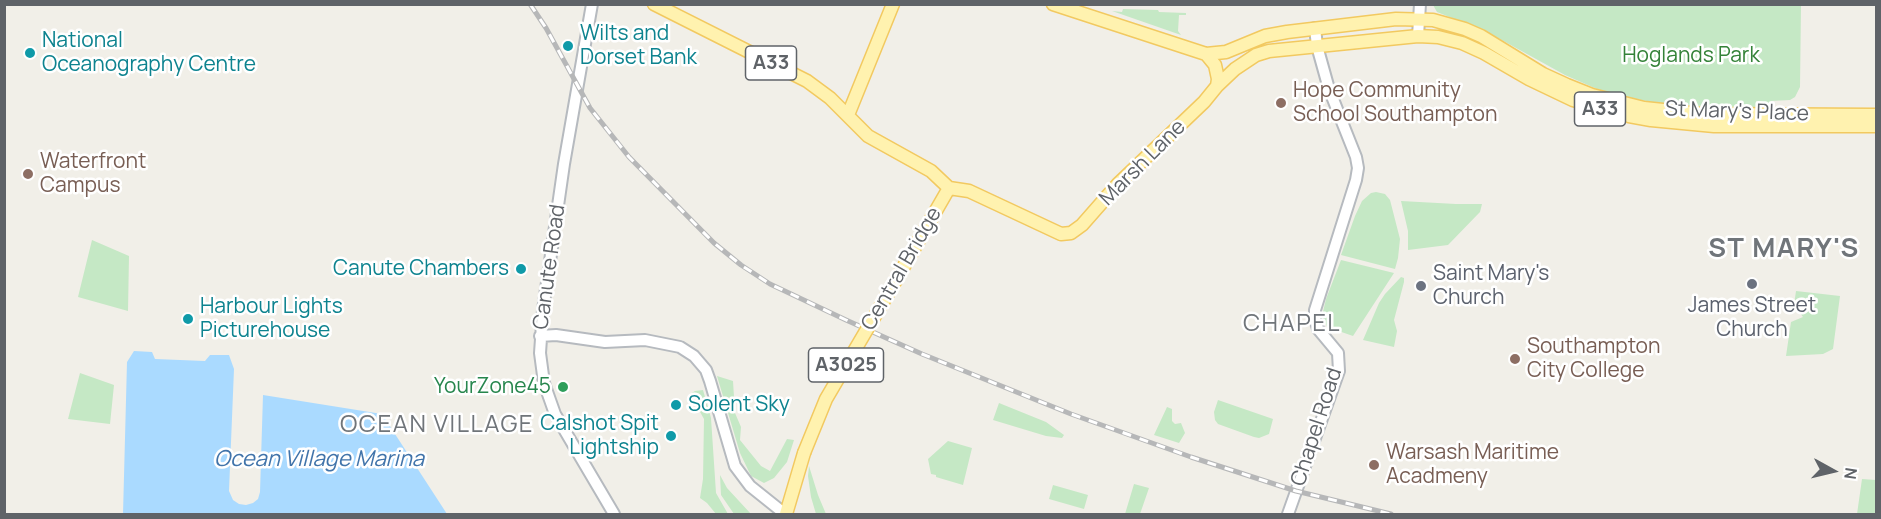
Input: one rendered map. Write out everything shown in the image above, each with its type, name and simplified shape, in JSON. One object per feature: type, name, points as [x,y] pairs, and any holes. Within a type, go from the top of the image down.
[{"type":"main road","name":"A33","points":[[654,4],[807,81],[848,115],[868,136],[931,171],[949,188]]},
{"type":"main road","points":[[848,115],[893,4]]},
{"type":"main road","name":"A33","points":[[1053,4],[1206,54],[1234,49],[1265,36],[1396,19],[1419,19]]},
{"type":"main road","name":"St Mary's Place","points":[[1419,19],[1433,20],[1465,29],[1486,39],[1543,74],[1592,95],[1618,102],[1691,113],[1819,120]]},
{"type":"main road","name":"A33","points":[[1317,46],[1418,36]]},
{"type":"main road","name":"St Mary's Place","points":[[1418,36],[1438,37],[1462,43],[1550,90],[1581,103],[1629,116],[1714,126],[1819,120]]},
{"type":"main road","name":"Marsh Lane","points":[[949,188],[969,190],[1055,233],[1065,234],[1082,225],[1126,176],[1204,102],[1235,69],[1256,55],[1269,51],[1317,46]]},
{"type":"main road","points":[[1206,54],[1215,65],[1217,86]]},
{"type":"main road","name":"A33","points":[[1819,120],[1876,115]]},
{"type":"main road","name":"A33","points":[[1819,120],[1876,126]]},
{"type":"main road","name":"Central Bridge","points":[[786,514],[804,453],[826,399],[949,188]]},
{"type":"street","name":"Canute Road","points":[[592,4],[564,164],[540,336],[541,369],[548,398],[555,414],[614,514]]},
{"type":"street","points":[[1418,36],[1420,4]]},
{"type":"street","points":[[1315,28],[1317,46]]},
{"type":"street","name":"Chapel Road","points":[[1288,514],[1339,370],[1338,353],[1318,329],[1315,310],[1358,173],[1357,161],[1329,89],[1317,46]]},
{"type":"street","points":[[540,336],[556,335],[605,342],[645,340],[664,342],[680,347],[694,356],[706,370],[735,466],[750,486],[786,514]]},
{"type":"green space","name":"Hoglands Park","points":[[1433,5],[1801,5],[1800,87],[1795,97],[1790,100],[1771,101],[1768,107],[1696,108],[1626,97],[1597,89],[1565,75],[1489,33],[1437,12]]},
{"type":"green space","points":[[1123,9],[1186,13],[1186,15],[1179,15],[1178,31],[1181,35],[1112,11],[1122,12]]},
{"type":"green space","points":[[1371,193],[1385,194],[1390,200],[1400,239],[1395,269],[1341,255],[1362,201]]},
{"type":"green space","points":[[1401,201],[1482,204],[1480,212],[1448,245],[1408,250],[1408,231]]},
{"type":"green space","points":[[92,240],[129,256],[128,311],[78,297]]},
{"type":"green space","points":[[1341,260],[1394,273],[1353,336],[1327,327],[1322,316]]},
{"type":"green space","points":[[1401,277],[1404,278],[1404,282],[1394,320],[1397,331],[1394,347],[1363,340],[1379,303]]},
{"type":"green space","points":[[1796,291],[1840,296],[1833,349],[1823,354],[1786,356],[1791,322],[1803,317],[1794,305]]},
{"type":"green space","points":[[80,373],[114,385],[110,424],[68,419]]},
{"type":"green space","points":[[717,376],[733,381],[735,413],[741,427],[740,440],[761,466],[770,471],[787,439],[794,440],[787,462],[774,478],[764,483],[751,476],[740,453]]},
{"type":"green space","points":[[703,390],[711,418],[716,493],[728,514],[716,514],[700,498],[703,479],[704,419],[690,394]]},
{"type":"green space","points":[[1218,400],[1273,419],[1269,434],[1259,438],[1218,424],[1214,412]]},
{"type":"green space","points":[[999,403],[1046,422],[1064,435],[1062,438],[1046,436],[993,420]]},
{"type":"green space","points":[[1167,407],[1172,409],[1172,421],[1175,424],[1181,423],[1185,433],[1179,443],[1154,435]]},
{"type":"green space","points":[[948,441],[972,448],[963,485],[931,474],[928,459]]},
{"type":"green space","points":[[809,466],[826,514],[816,514],[811,497]]},
{"type":"green space","points":[[720,475],[727,488],[751,514],[734,514],[721,495]]},
{"type":"green space","points":[[1862,479],[1876,480],[1876,514],[1857,514]]},
{"type":"green space","points":[[1134,484],[1149,488],[1140,514],[1125,514]]},
{"type":"green space","points":[[1053,485],[1088,495],[1084,509],[1049,499]]},
{"type":"water","name":"Ocean Village Marina","points":[[134,351],[152,352],[155,359],[205,361],[210,355],[229,355],[234,369],[229,491],[233,500],[239,504],[253,503],[258,499],[260,492],[263,395],[382,414],[447,514],[123,514],[127,362]]},
{"type":"railway","points":[[530,4],[546,28],[590,108],[629,157],[714,243],[741,265],[770,284],[922,354],[1071,414],[1191,457],[1296,491],[1391,514]]},
{"type":"place","name":"Wilts and Dorset Bank","points":[[568,46]]},
{"type":"place","name":"National Oceanography Centre","points":[[30,53]]},
{"type":"place","name":"Hope Community School Southampton","points":[[1281,103]]},
{"type":"place","name":"Waterfront Campus","points":[[28,174]]},
{"type":"place","name":"Canute Chambers","points":[[521,269]]},
{"type":"place","name":"James Street Church","points":[[1752,284]]},
{"type":"place","name":"Saint Mary's Church","points":[[1421,286]]},
{"type":"place","name":"Harbour Lights Picturehouse","points":[[188,319]]},
{"type":"place","name":"Southampton City College","points":[[1515,359]]},
{"type":"place","name":"YourZone45","points":[[563,387]]},
{"type":"place","name":"Solent Sky","points":[[676,405]]},
{"type":"place","name":"Calshot Spit Lightship","points":[[671,436]]},
{"type":"place","name":"Warsash Maritime Acadmeny","points":[[1374,465]]},
{"type":"district","name":"ST MARY'S","points":[[1784,249]]},
{"type":"district","name":"CHAPEL","points":[[1292,324]]},
{"type":"district","name":"OCEAN VILLAGE","points":[[437,425]]}]
